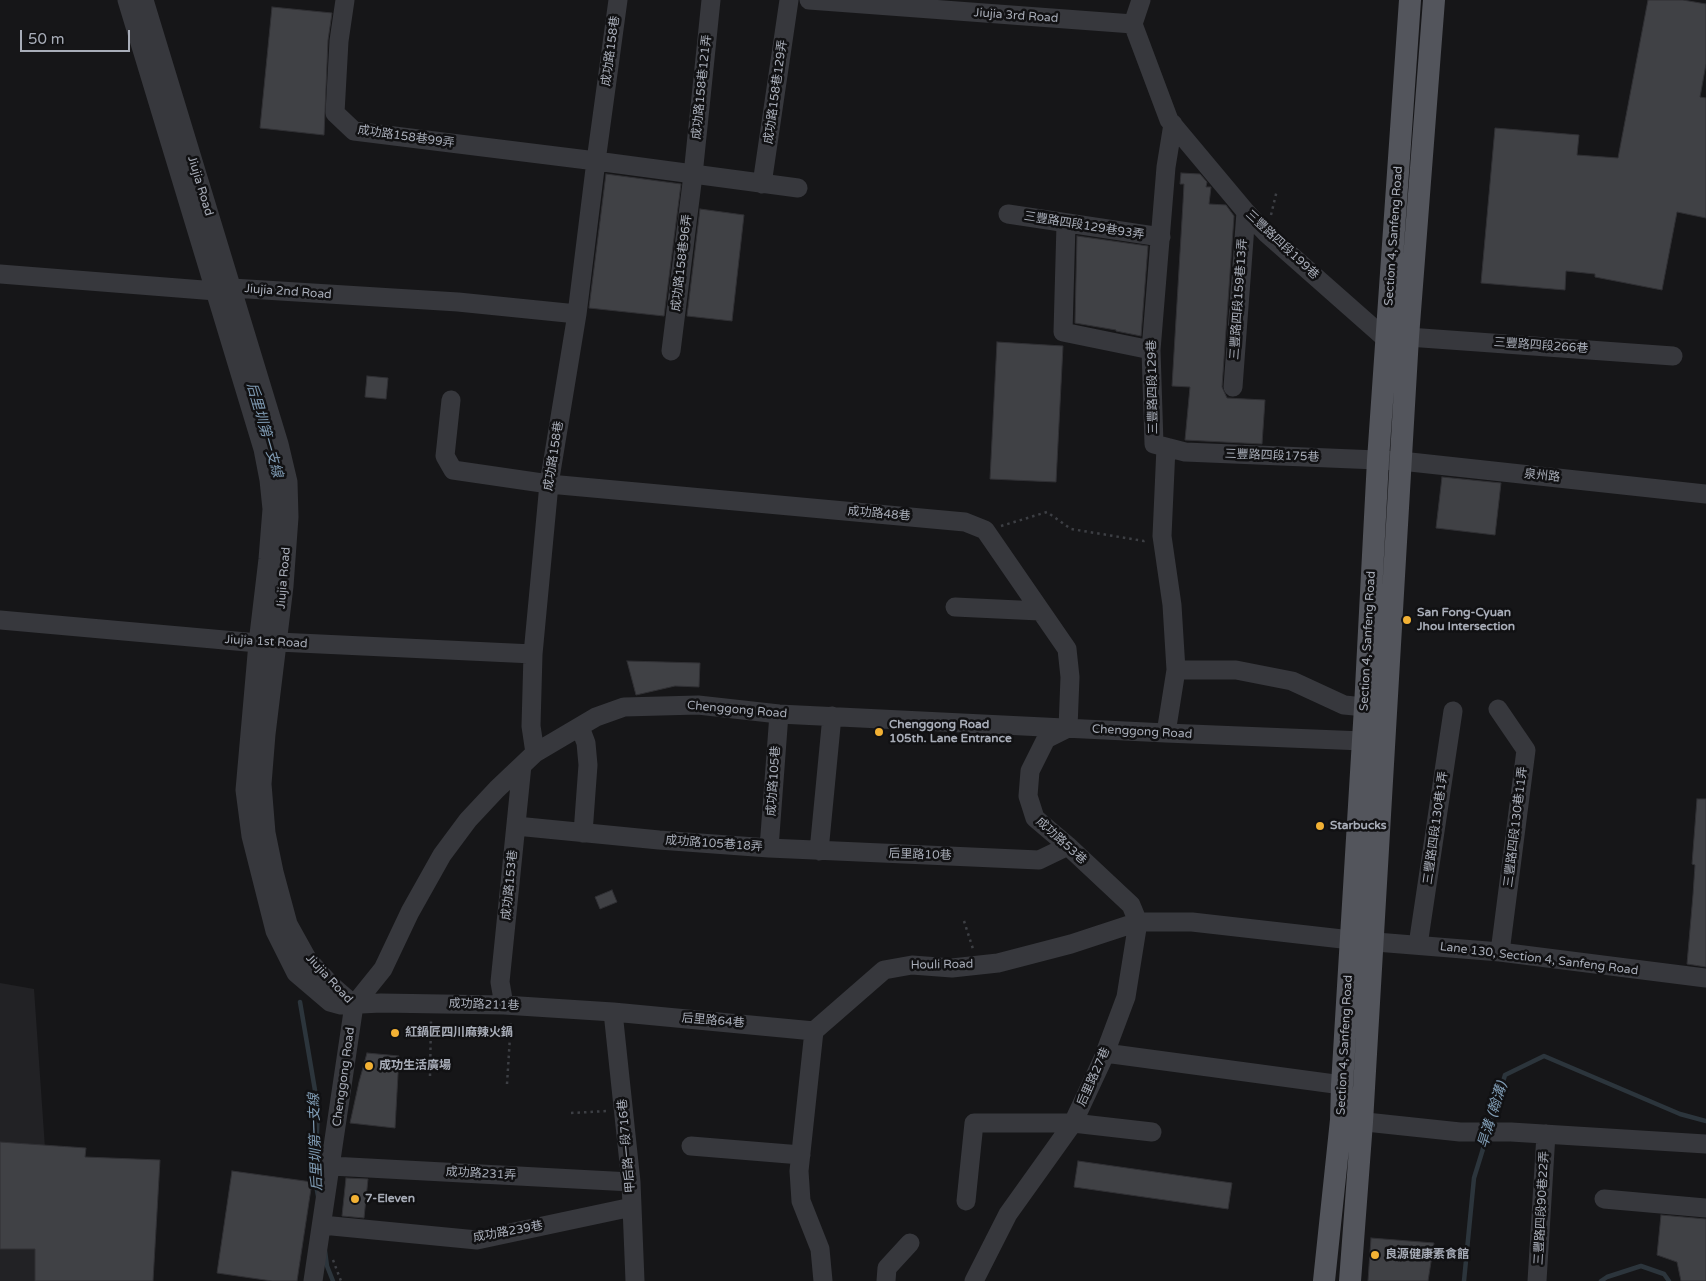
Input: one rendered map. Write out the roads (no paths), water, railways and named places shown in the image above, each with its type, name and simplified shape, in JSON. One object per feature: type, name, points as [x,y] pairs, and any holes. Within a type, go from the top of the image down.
[{"type":"main road","name":"Section 4, Sanfeng Road","points":[[1350,1281],[1352,1121],[1373,743],[1401,461],[1397,338],[1410,0]]},
{"type":"main road","name":"Section 4, Sanfeng Road","points":[[1373,743],[1365,706],[1378,460],[1397,338],[1434,0]]},
{"type":"main road","name":"Section 4, Sanfeng Road","points":[[1324,1281],[1352,1121],[1342,1085],[1362,940]]},
{"type":"street","name":"Jiujia Road","points":[[127,0],[185,166],[224,290],[279,444],[288,482],[289,517],[278,642],[257,753]]},
{"type":"street","name":"Jiujia Road","points":[[144,0],[185,166]]},
{"type":"street","name":"成功路158巷99弄","points":[[345,0],[339,41],[335,113],[354,131],[596,161]]},
{"type":"street","name":"成功路158巷","points":[[528,759],[533,654],[549,484],[577,314],[618,0]]},
{"type":"street","name":"成功路158巷121弄","points":[[693,175],[711,0]]},
{"type":"street","name":"成功路158巷129弄","points":[[762,184],[789,0]]},
{"type":"street","name":"Jiujia 3rd Road","points":[[809,0],[1133,24]]},
{"type":"street","points":[[1133,24],[1141,0]]},
{"type":"street","name":"三豐路四段199巷","points":[[1133,24],[1169,120],[1246,212],[1267,234],[1397,338]]},
{"type":"street","name":"三豐路四段129巷","points":[[1166,733],[1176,670],[1172,605],[1162,536],[1166,447],[1154,444],[1151,350],[1166,167],[1173,124]]},
{"type":"street","points":[[596,161],[798,188]]},
{"type":"street","name":"成功路158巷96弄","points":[[671,352],[693,175]]},
{"type":"street","name":"三豐路四段159巷13弄","points":[[1233,387],[1246,212]]},
{"type":"street","name":"三豐路四段129巷93弄","points":[[1008,214],[1161,237]]},
{"type":"street","points":[[1066,224],[1063,332],[1151,350]]},
{"type":"street","name":"Jiujia 2nd Road","points":[[0,274],[224,290],[458,302],[577,314]]},
{"type":"street","name":"Jiujia Road","points":[[224,290],[263,449],[272,509],[258,643],[257,753],[262,784],[266,834],[288,924],[308,960],[354,1005]]},
{"type":"street","name":"三豐路四段266巷","points":[[1397,338],[1673,356]]},
{"type":"street","name":"成功路48巷","points":[[451,400],[445,456],[453,470],[549,484],[964,522],[985,530],[1040,611]]},
{"type":"street","name":"三豐路四段175巷","points":[[1166,447],[1185,452],[1378,460]]},
{"type":"street","name":"泉州路","points":[[1378,460],[1706,494]]},
{"type":"street","points":[[955,606],[1040,611],[1067,649],[1070,677],[1068,728]]},
{"type":"street","name":"Jiujia 1st Road","points":[[0,620],[258,643],[278,642],[533,654]]},
{"type":"street","points":[[1176,670],[1236,670],[1254,673],[1292,681],[1344,705],[1365,706]]},
{"type":"street","name":"Chenggong Road","points":[[313,1281],[354,1005],[383,968],[410,912],[442,855],[468,820],[528,759],[596,717],[624,707],[698,705],[779,714],[1373,743]]},
{"type":"street","name":"三豐路四段130巷11弄","points":[[1498,709],[1526,750],[1500,952]]},
{"type":"street","name":"三豐路四段130巷1弄","points":[[1418,945],[1453,711]]},
{"type":"street","name":"成功路105巷","points":[[769,848],[779,714]]},
{"type":"street","points":[[819,851],[832,716]]},
{"type":"street","points":[[580,727],[586,743],[588,765],[583,833]]},
{"type":"street","name":"成功路53巷","points":[[1068,728],[1046,739],[1030,771],[1028,796],[1035,818],[1131,905],[1138,922]]},
{"type":"street","name":"成功路153巷","points":[[508,1005],[500,982],[516,826],[528,759]]},
{"type":"street","name":"成功路105巷18弄","points":[[516,826],[659,840],[769,848]]},
{"type":"street","name":"后里路10巷","points":[[769,848],[1039,860],[1068,846]]},
{"type":"street","name":"Houli Road","points":[[814,1031],[884,970],[912,965],[952,968],[998,963],[1071,944],[1138,922],[1192,922],[1362,940]]},
{"type":"street","name":"后里路27巷","points":[[974,1281],[1008,1214],[1072,1123],[1105,1053],[1126,997],[1138,922]]},
{"type":"street","name":"Lane 130, Section 4, Sanfeng Road","points":[[1362,940],[1500,952],[1706,978]]},
{"type":"street","name":"成功路211巷","points":[[354,1005],[381,1003],[508,1005],[613,1012]]},
{"type":"street","name":"后里路64巷","points":[[613,1012],[814,1031]]},
{"type":"street","name":"甲后路一段716巷","points":[[613,1012],[631,1182],[635,1281]]},
{"type":"street","points":[[814,1031],[799,1170],[801,1200],[820,1249],[823,1281]]},
{"type":"street","points":[[1105,1053],[1342,1085]]},
{"type":"street","points":[[1352,1121],[1460,1132],[1546,1134],[1706,1144]]},
{"type":"street","points":[[966,1201],[974,1122],[1072,1123],[1152,1132]]},
{"type":"street","name":"三豐路四段90巷22弄","points":[[1538,1281],[1546,1134]]},
{"type":"street","points":[[691,1146],[801,1155]]},
{"type":"street","name":"成功路231弄","points":[[331,1166],[631,1182]]},
{"type":"street","points":[[1604,1199],[1706,1208]]},
{"type":"street","name":"成功路239巷","points":[[322,1225],[477,1240],[632,1207]]},
{"type":"street","points":[[886,1281],[888,1268],[910,1243]]},
{"type":"waterway","name":"后里圳第一支線","points":[[272,610],[274,592]]},
{"type":"waterway","name":"后里圳第一支線","points":[[300,1002],[318,1108],[315,1179],[318,1196]]},
{"type":"waterway","name":"旱溝 (翰溝)","points":[[1489,1128],[1505,1075],[1544,1056],[1680,1114],[1706,1121]]},
{"type":"waterway","name":"旱溝 (翰溝)","points":[[1464,1281],[1474,1178],[1487,1136]]},
{"type":"waterway","name":"后里圳第一支線","points":[[325,1251],[327,1266],[333,1281]]},
{"type":"waterway","name":"旱溝 (翰溝)","points":[[1601,1281],[1607,1277],[1641,1266],[1664,1274],[1669,1281]]},
{"type":"place","name":"San Fong-Cyuan Jhou Intersection","points":[[1407,620]]},
{"type":"place","name":"Chenggong Road 105th. Lane Entrance","points":[[879,732]]},
{"type":"place","name":"Starbucks","points":[[1320,826]]},
{"type":"place","name":"紅鍋匠四川麻辣火鍋","points":[[395,1033]]},
{"type":"place","name":"成功生活廣場","points":[[369,1066]]},
{"type":"place","name":"7-Eleven","points":[[355,1199]]},
{"type":"place","name":"良源健康素食館","points":[[1375,1255]]}]
